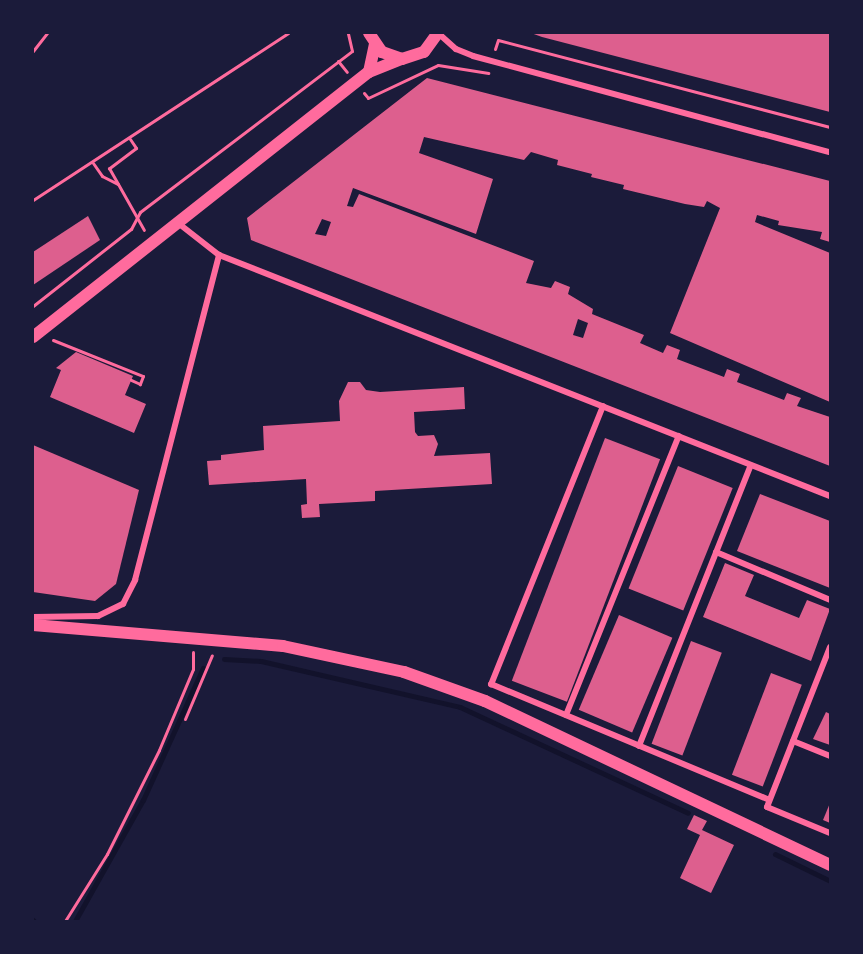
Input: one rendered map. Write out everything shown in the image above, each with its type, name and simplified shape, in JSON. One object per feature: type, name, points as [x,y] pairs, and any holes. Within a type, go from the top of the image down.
[{"type":"main road","points":[[35,336],[369,72],[424,52],[438,33]]},
{"type":"main road","points":[[372,39],[382,52],[402,59]]},
{"type":"main road","points":[[369,72],[372,39]]},
{"type":"main road","points":[[33,625],[189,636],[283,646],[404,672],[484,701],[830,865]]},
{"type":"street","points":[[438,33],[456,49],[473,56],[830,152]]},
{"type":"street","points":[[178,223],[219,255],[830,496]]},
{"type":"street","points":[[33,616],[98,616],[123,604],[135,580],[219,255]]},
{"type":"street","points":[[603,406],[490,684],[639,746],[830,833]]},
{"type":"street","points":[[566,716],[679,436]]},
{"type":"street","points":[[639,746],[751,465]]},
{"type":"street","points":[[716,552],[830,600]]},
{"type":"street","points":[[768,803],[830,647]]},
{"type":"street","points":[[793,741],[830,756]]},
{"type":"path","points":[[33,51],[47,33]]},
{"type":"path","points":[[33,200],[130,139],[288,33]]},
{"type":"path","points":[[33,306],[131,229],[136,218],[352,51],[348,33]]},
{"type":"path","points":[[493,54],[498,40],[830,127]]},
{"type":"path","points":[[368,98],[438,65],[487,75]]},
{"type":"path","points":[[130,139],[136,148],[109,168],[152,243]]},
{"type":"path","points":[[93,163],[102,177],[117,184]]},
{"type":"path","points":[[35,336],[143,376],[140,384],[131,380]]},
{"type":"path","points":[[65,921],[107,854],[159,750],[193,669],[189,636]]},
{"type":"path","points":[[185,719],[207,671],[216,639]]},
{"type":"building","points":[[531,33],[830,33],[830,112],[542,37]]},
{"type":"building","points":[[427,78],[830,181],[830,242],[820,239],[822,232],[778,225],[779,221],[757,215],[755,222],[830,253],[830,402],[670,333],[720,208],[707,201],[704,207],[623,189],[624,185],[557,165],[558,160],[531,152],[524,160],[424,137],[419,153],[493,179],[476,234],[353,188],[347,206],[353,207],[359,194],[534,261],[526,283],[551,288],[555,281],[570,287],[568,294],[593,309],[592,314],[644,335],[640,343],[663,353],[667,345],[680,350],[677,359],[724,377],[727,369],[740,374],[737,382],[784,400],[787,393],[801,398],[797,406],[830,417],[830,466],[251,240],[247,218]],"holes":[[[322,219],[331,222],[326,236],[315,234]],[[578,319],[588,323],[583,338],[573,335]]]},
{"type":"building","points":[[88,216],[100,240],[33,285],[33,252]]},
{"type":"building","points":[[76,352],[133,376],[125,395],[146,404],[134,433],[50,397],[61,370],[56,368]]},
{"type":"building","points":[[348,382],[360,382],[366,390],[380,392],[464,387],[465,409],[414,412],[415,432],[418,436],[434,435],[438,444],[434,456],[490,453],[492,484],[375,491],[375,501],[319,504],[320,517],[302,518],[301,505],[307,504],[306,479],[209,485],[207,461],[221,460],[221,455],[264,450],[263,426],[340,421],[339,401]]},
{"type":"building","points":[[605,438],[660,459],[567,702],[512,681]]},
{"type":"building","points":[[33,445],[139,490],[116,584],[95,601],[33,592]]},
{"type":"building","points":[[678,466],[733,488],[683,610],[629,588]]},
{"type":"building","points":[[760,494],[830,521],[830,588],[737,551]]},
{"type":"building","points":[[725,563],[754,575],[745,596],[799,618],[807,600],[830,609],[811,661],[703,617]]},
{"type":"building","points":[[619,615],[672,638],[632,732],[579,710]]},
{"type":"building","points":[[691,641],[722,653],[682,756],[652,744]]},
{"type":"building","points":[[771,673],[802,685],[763,787],[732,775]]},
{"type":"building","points":[[826,712],[830,714],[830,745],[813,739]]},
{"type":"building","points":[[830,803],[830,823],[823,820]]},
{"type":"building","points":[[694,815],[707,821],[702,830],[734,845],[711,893],[680,878],[700,835],[687,829]]},
{"type":"waterway","points":[[224,659],[261,661],[460,707],[688,813]]},
{"type":"waterway","points":[[75,921],[143,800],[203,668]]},
{"type":"waterway","points":[[775,854],[830,881]]}]
